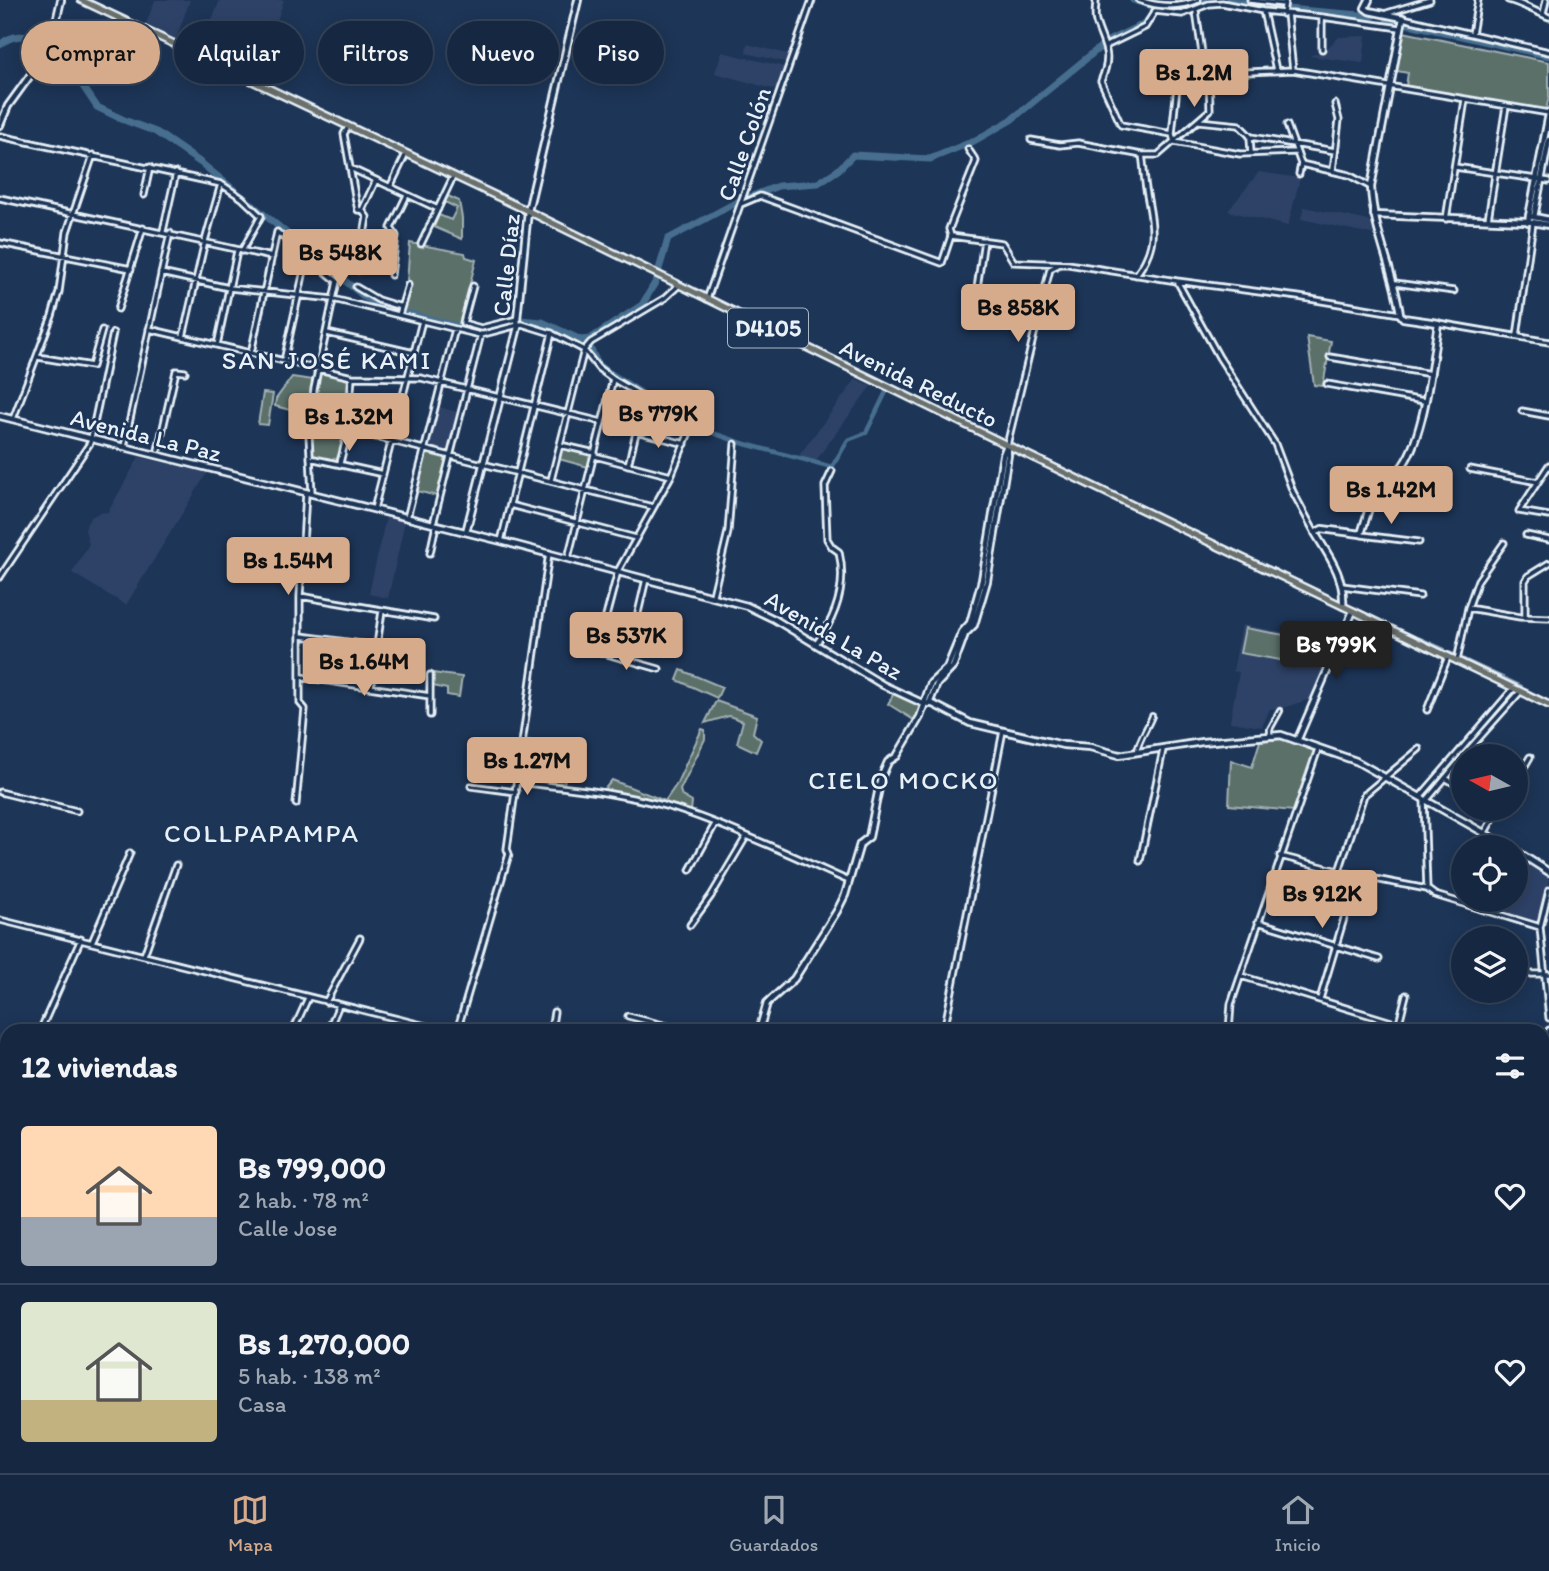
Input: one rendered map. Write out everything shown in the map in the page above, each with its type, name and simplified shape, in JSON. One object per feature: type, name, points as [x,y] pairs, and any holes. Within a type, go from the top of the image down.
[{"type":"main road","points":[[0,125],[8,106],[50,48],[61,0]]},
{"type":"main road","name":"Avenida Reducto","points":[[81,0],[528,211],[1007,446],[1517,690]]},
{"type":"main road","name":"Calle Díaz","points":[[466,533],[517,321],[528,211],[578,0]]},
{"type":"main road","points":[[1343,606],[1338,571],[1315,533],[1322,529],[1361,534],[1375,489],[1394,477],[1410,454],[1431,374],[1438,323],[1403,317],[1400,314],[1395,283],[1374,215],[1371,187],[1386,96],[1403,18],[1369,11],[1365,8],[1367,2]]},
{"type":"main road","points":[[1531,219],[1549,114]]},
{"type":"main road","points":[[1538,179],[1549,142]]},
{"type":"main road","points":[[1374,215],[1446,219],[1549,219]]},
{"type":"main road","points":[[1531,219],[1549,225]]},
{"type":"main road","name":"Avenida La Paz","points":[[0,416],[713,595],[747,606],[883,685],[970,723],[1003,732],[1063,746],[1090,747],[1119,755],[1202,742],[1281,735],[1356,761],[1484,834]]},
{"type":"main road","points":[[761,1024],[767,1003],[794,979],[837,911],[860,844],[869,837],[884,770],[888,762],[897,756],[920,716],[931,683],[947,668],[959,643],[974,625],[1008,456],[1007,446]]},
{"type":"main road","points":[[1297,741],[1353,611]]},
{"type":"main road","name":"D4105","points":[[1517,690],[1549,705]]},
{"type":"main road","points":[[1528,859],[1549,872]]},
{"type":"street","name":"Calle Colón","points":[[707,299],[812,0]]},
{"type":"street","points":[[1096,0],[1095,19],[1107,46],[1108,59],[1101,81],[1121,125],[1172,134]]},
{"type":"street","points":[[1139,0],[1170,6],[1181,6],[1198,0]]},
{"type":"street","points":[[1250,0],[1284,3],[1293,70]]},
{"type":"street","points":[[1380,23],[1383,14],[1430,0]]},
{"type":"street","points":[[1472,34],[1478,0]]},
{"type":"street","points":[[1508,0],[1529,5],[1549,17]]},
{"type":"street","points":[[1543,14],[1546,0]]},
{"type":"street","points":[[1107,46],[1145,27],[1155,11],[1182,13],[1209,4],[1222,3],[1263,11],[1380,23],[1400,28]]},
{"type":"street","points":[[1031,140],[1060,145],[1078,143],[1142,155],[1158,155],[1210,110],[1196,10]]},
{"type":"street","points":[[1263,11],[1276,70]]},
{"type":"street","points":[[1322,16],[1322,48]]},
{"type":"street","points":[[1403,18],[1549,52]]},
{"type":"street","points":[[1174,142],[1172,134],[1177,87],[1207,74],[1293,70],[1549,114]]},
{"type":"street","points":[[1446,219],[1465,99]]},
{"type":"street","points":[[1333,170],[1339,120],[1335,104]]},
{"type":"street","points":[[1488,219],[1506,106]]},
{"type":"street","points":[[1199,121],[1239,125],[1249,135],[1294,146],[1335,151]]},
{"type":"street","points":[[1287,125],[1301,164],[1299,174]]},
{"type":"street","points":[[348,127],[344,134],[358,210],[362,210],[367,217],[358,270]]},
{"type":"street","points":[[1249,135],[1251,154]]},
{"type":"street","points":[[0,136],[221,184],[242,198],[261,216],[240,251],[217,345]]},
{"type":"street","points":[[1174,142],[1251,154],[1295,152]]},
{"type":"street","points":[[741,204],[760,196],[942,263],[951,236],[949,229],[976,161],[968,149]]},
{"type":"street","points":[[390,187],[406,154]]},
{"type":"street","points":[[13,419],[38,357],[59,292],[72,212],[93,155]]},
{"type":"street","points":[[1136,275],[1149,255],[1153,219],[1142,155]]},
{"type":"street","points":[[1301,164],[1349,175],[1371,187]]},
{"type":"street","points":[[144,195],[150,167]]},
{"type":"street","points":[[1455,167],[1549,181]]},
{"type":"street","points":[[350,168],[438,209]]},
{"type":"street","points":[[163,231],[176,173]]},
{"type":"street","points":[[421,244],[453,177]]},
{"type":"street","points":[[362,210],[376,180]]},
{"type":"street","points":[[183,337],[221,184]]},
{"type":"street","points":[[391,275],[396,236],[391,228],[407,195]]},
{"type":"street","points":[[0,198],[163,231],[272,257]]},
{"type":"street","points":[[1517,336],[1531,219]]},
{"type":"street","points":[[118,309],[143,227]]},
{"type":"street","points":[[251,353],[277,232],[337,281],[318,368],[309,435],[309,494],[300,596],[300,703],[305,709],[296,804]]},
{"type":"street","points":[[124,447],[170,233]]},
{"type":"street","points":[[951,236],[1002,243],[1014,262],[1059,264],[1400,314]]},
{"type":"street","points":[[973,316],[984,240]]},
{"type":"street","points":[[0,243],[131,269]]},
{"type":"street","points":[[284,361],[307,257]]},
{"type":"street","points":[[1007,446],[1050,269],[1059,264]]},
{"type":"street","points":[[161,274],[229,288],[332,299],[481,334],[517,321]]},
{"type":"street","points":[[1177,282],[1219,357],[1275,444],[1293,492],[1315,533]]},
{"type":"street","points":[[1395,283],[1454,291]]},
{"type":"street","points":[[399,316],[408,285]]},
{"type":"street","points":[[473,286],[463,323],[481,328],[517,321],[552,333],[584,350],[598,368],[613,379],[690,425],[686,444],[671,476],[618,571],[598,647],[600,652],[659,669]]},
{"type":"street","points":[[551,480],[584,350],[591,342],[665,298],[678,286]]},
{"type":"street","points":[[356,287],[378,300],[401,307]]},
{"type":"street","points":[[374,509],[422,321]]},
{"type":"street","points":[[1438,323],[1549,342]]},
{"type":"street","points":[[149,329],[352,377],[408,377],[442,382],[603,422]]},
{"type":"street","points":[[407,518],[455,329]]},
{"type":"street","points":[[38,357],[92,366],[102,330]]},
{"type":"street","points":[[0,577],[90,443],[113,333]]},
{"type":"street","points":[[326,333],[414,353]]},
{"type":"street","points":[[501,541],[552,333]]},
{"type":"street","points":[[430,553],[434,524],[481,334]]},
{"type":"street","points":[[1330,357],[1431,374]]},
{"type":"street","points":[[158,450],[176,371],[185,372]]},
{"type":"street","points":[[340,463],[348,430],[348,400],[352,377]]},
{"type":"street","points":[[568,558],[613,379]]},
{"type":"street","points":[[1327,384],[1424,401]]},
{"type":"street","points":[[628,465],[645,397]]},
{"type":"street","points":[[348,400],[399,412]]},
{"type":"street","points":[[1521,411],[1549,416]]},
{"type":"street","points":[[348,430],[653,508]]},
{"type":"street","points":[[636,431],[686,444]]},
{"type":"street","points":[[560,444],[671,476]]},
{"type":"street","points":[[713,595],[728,532],[735,444]]},
{"type":"street","points":[[310,458],[383,474]]},
{"type":"street","points":[[1549,465],[1519,511],[1549,516]]},
{"type":"street","points":[[1471,469],[1538,482]]},
{"type":"street","points":[[816,645],[835,611],[843,575],[839,552],[827,539],[825,486],[832,471]]},
{"type":"street","points":[[510,505],[636,538]]},
{"type":"street","points":[[1361,534],[1419,542]]},
{"type":"street","points":[[1526,535],[1549,540]]},
{"type":"street","points":[[1457,661],[1468,608],[1478,580],[1504,543]]},
{"type":"street","points":[[459,1024],[509,854],[507,849],[549,553]]},
{"type":"street","points":[[1525,616],[1525,581],[1528,576],[1549,563]]},
{"type":"street","points":[[627,660],[646,579]]},
{"type":"street","points":[[1342,586],[1420,596]]},
{"type":"street","points":[[300,596],[434,619]]},
{"type":"street","points":[[1468,608],[1520,617],[1549,618]]},
{"type":"street","points":[[371,687],[382,611]]},
{"type":"street","points":[[301,636],[377,646]]},
{"type":"street","points":[[1427,709],[1448,657]]},
{"type":"street","points":[[430,675],[430,715]]},
{"type":"street","points":[[301,677],[430,696]]},
{"type":"street","points":[[1472,744],[1517,690]]},
{"type":"street","points":[[1270,736],[1270,729],[1280,711]]},
{"type":"street","points":[[1138,754],[1137,746],[1152,716]]},
{"type":"street","points":[[945,1024],[1003,732]]},
{"type":"street","points":[[1230,1024],[1231,1004],[1318,749]]},
{"type":"street","points":[[1339,871],[1364,795],[1419,749]]},
{"type":"street","points":[[1140,861],[1163,750]]},
{"type":"street","points":[[1528,761],[1530,757]]},
{"type":"street","points":[[1427,889],[1424,799],[1451,769]]},
{"type":"street","points":[[1424,799],[1451,770]]},
{"type":"street","points":[[1445,778],[1451,781]]},
{"type":"street","points":[[517,782],[589,790],[692,814],[849,881]]},
{"type":"street","points":[[471,786],[516,792]]},
{"type":"street","points":[[0,792],[77,811]]},
{"type":"street","points":[[1484,834],[1492,821]]},
{"type":"street","points":[[690,870],[715,824]]},
{"type":"street","points":[[690,925],[711,896],[746,837]]},
{"type":"street","points":[[92,942],[130,853]]},
{"type":"street","points":[[1280,856],[1354,875],[1427,889],[1435,895],[1539,927]]},
{"type":"street","points":[[144,955],[176,865]]},
{"type":"street","points":[[1320,999],[1348,905],[1354,875]]},
{"type":"street","points":[[1549,890],[1539,927],[1547,974],[1549,1018]]},
{"type":"street","points":[[0,920],[417,1024]]},
{"type":"street","points":[[1258,922],[1379,959]]},
{"type":"street","points":[[326,1002],[360,938]]},
{"type":"street","points":[[43,1024],[81,939]]},
{"type":"street","points":[[1528,974],[1547,974]]},
{"type":"street","points":[[1241,976],[1399,1023],[1406,995]]},
{"type":"street","points":[[296,1024],[308,998]]},
{"type":"street","points":[[331,1024],[339,1005]]},
{"type":"street","points":[[552,1024],[554,1012]]},
{"type":"street","points":[[628,1016],[659,1024]]},
{"type":"shaded area","points":[[155,0],[190,0],[182,21],[174,21],[174,38],[160,31],[160,21],[147,21]]},
{"type":"shaded area","points":[[220,0],[284,0],[277,21],[212,21]]},
{"type":"shaded area","points":[[1366,36],[1363,63],[1309,56],[1324,51],[1339,37]]},
{"type":"shaded area","points":[[747,44],[791,55],[789,63],[746,53]]},
{"type":"shaded area","points":[[722,52],[785,67],[777,90],[715,73]]},
{"type":"shaded area","points":[[1259,172],[1300,178],[1288,226],[1228,211]]},
{"type":"shaded area","points":[[1304,207],[1369,221],[1376,235],[1301,219]]},
{"type":"shaded area","points":[[856,379],[871,386],[814,463],[797,458]]},
{"type":"shaded area","points":[[439,407],[457,412],[447,453],[428,448]]},
{"type":"shaded area","points":[[139,457],[207,473],[126,605],[72,573],[89,544],[85,530],[87,523],[91,517],[108,512]]},
{"type":"shaded area","points":[[386,517],[405,521],[388,598],[369,594]]},
{"type":"shaded area","points":[[1242,625],[1335,641],[1310,699],[1270,709],[1262,727],[1230,722],[1239,672],[1233,671]]},
{"type":"shaded area","points":[[1528,863],[1549,876],[1549,884],[1536,922],[1501,912],[1528,912]]},
{"type":"green space","points":[[1403,32],[1549,62],[1549,97],[1546,110],[1406,86],[1408,73],[1397,71]]},
{"type":"green space","points":[[448,196],[459,201],[462,239],[434,227],[439,215],[451,220],[457,208],[445,202]]},
{"type":"green space","points":[[342,232],[362,236],[357,267],[338,262]]},
{"type":"green space","points":[[366,237],[383,241],[380,269],[361,266]]},
{"type":"green space","points":[[410,243],[465,253],[466,257],[476,260],[462,316],[465,330],[401,314],[410,282],[407,281]]},
{"type":"green space","points":[[1307,337],[1331,341],[1323,386],[1314,385]]},
{"type":"green space","points":[[320,372],[348,379],[345,431],[336,460],[312,456],[311,434]]},
{"type":"green space","points":[[292,377],[313,380],[309,406],[302,405],[301,413],[275,406],[276,399]]},
{"type":"green space","points":[[263,393],[273,394],[268,425],[258,424]]},
{"type":"green space","points":[[562,447],[592,454],[588,467],[559,459]]},
{"type":"green space","points":[[430,453],[445,457],[446,461],[437,496],[417,491],[426,455]]},
{"type":"green space","points":[[1245,628],[1290,636],[1286,661],[1240,653]]},
{"type":"green space","points":[[681,670],[722,687],[717,698],[677,680]]},
{"type":"green space","points":[[433,673],[462,677],[459,697],[447,695],[447,689],[433,686]]},
{"type":"green space","points":[[894,693],[922,706],[914,720],[888,704]]},
{"type":"green space","points":[[716,701],[757,716],[753,733],[761,740],[756,752],[737,743],[743,721],[729,716],[705,723]]},
{"type":"green space","points":[[702,729],[705,730],[705,739],[680,790],[682,796],[692,802],[691,811],[603,791],[612,780],[665,801],[676,785]]},
{"type":"green space","points":[[1284,739],[1315,751],[1294,811],[1229,805],[1231,760],[1252,767],[1260,741]]},
{"type":"green space","points":[[527,740],[569,747],[564,785],[521,781]]},
{"type":"waterway","points":[[1133,0],[1168,8],[1204,0]]},
{"type":"waterway","points":[[1229,0],[1287,9],[1373,16]]},
{"type":"waterway","points":[[1110,40],[1144,24],[1150,18]]},
{"type":"waterway","points":[[1387,19],[1549,56]]},
{"type":"waterway","points":[[0,45],[6,40],[21,36]]},
{"type":"waterway","points":[[659,269],[668,239],[737,202],[778,186],[818,183],[838,170],[853,155],[930,159],[974,141],[1011,120],[1104,44]]},
{"type":"waterway","points":[[82,84],[97,107],[156,132],[201,163],[366,298],[396,310]]},
{"type":"waterway","points":[[520,320],[542,322],[581,340],[590,339],[642,305],[656,281]]},
{"type":"waterway","points":[[403,312],[480,332],[513,322]]},
{"type":"waterway","points":[[591,347],[599,364],[604,368],[698,428],[745,444],[832,467],[848,440],[866,433],[886,392]]},
{"type":"waterway","points":[[1418,637],[1445,649]]},
{"type":"waterway","points":[[1449,652],[1457,655]]},
{"type":"waterway","points":[[1462,658],[1522,686]]},
{"type":"district","name":"SAN JOSÉ KAMI","points":[[327,360]]},
{"type":"district","name":"CIELO MOCKO","points":[[904,780]]},
{"type":"district","name":"COLLPAPAMPA","points":[[262,833]]}]
